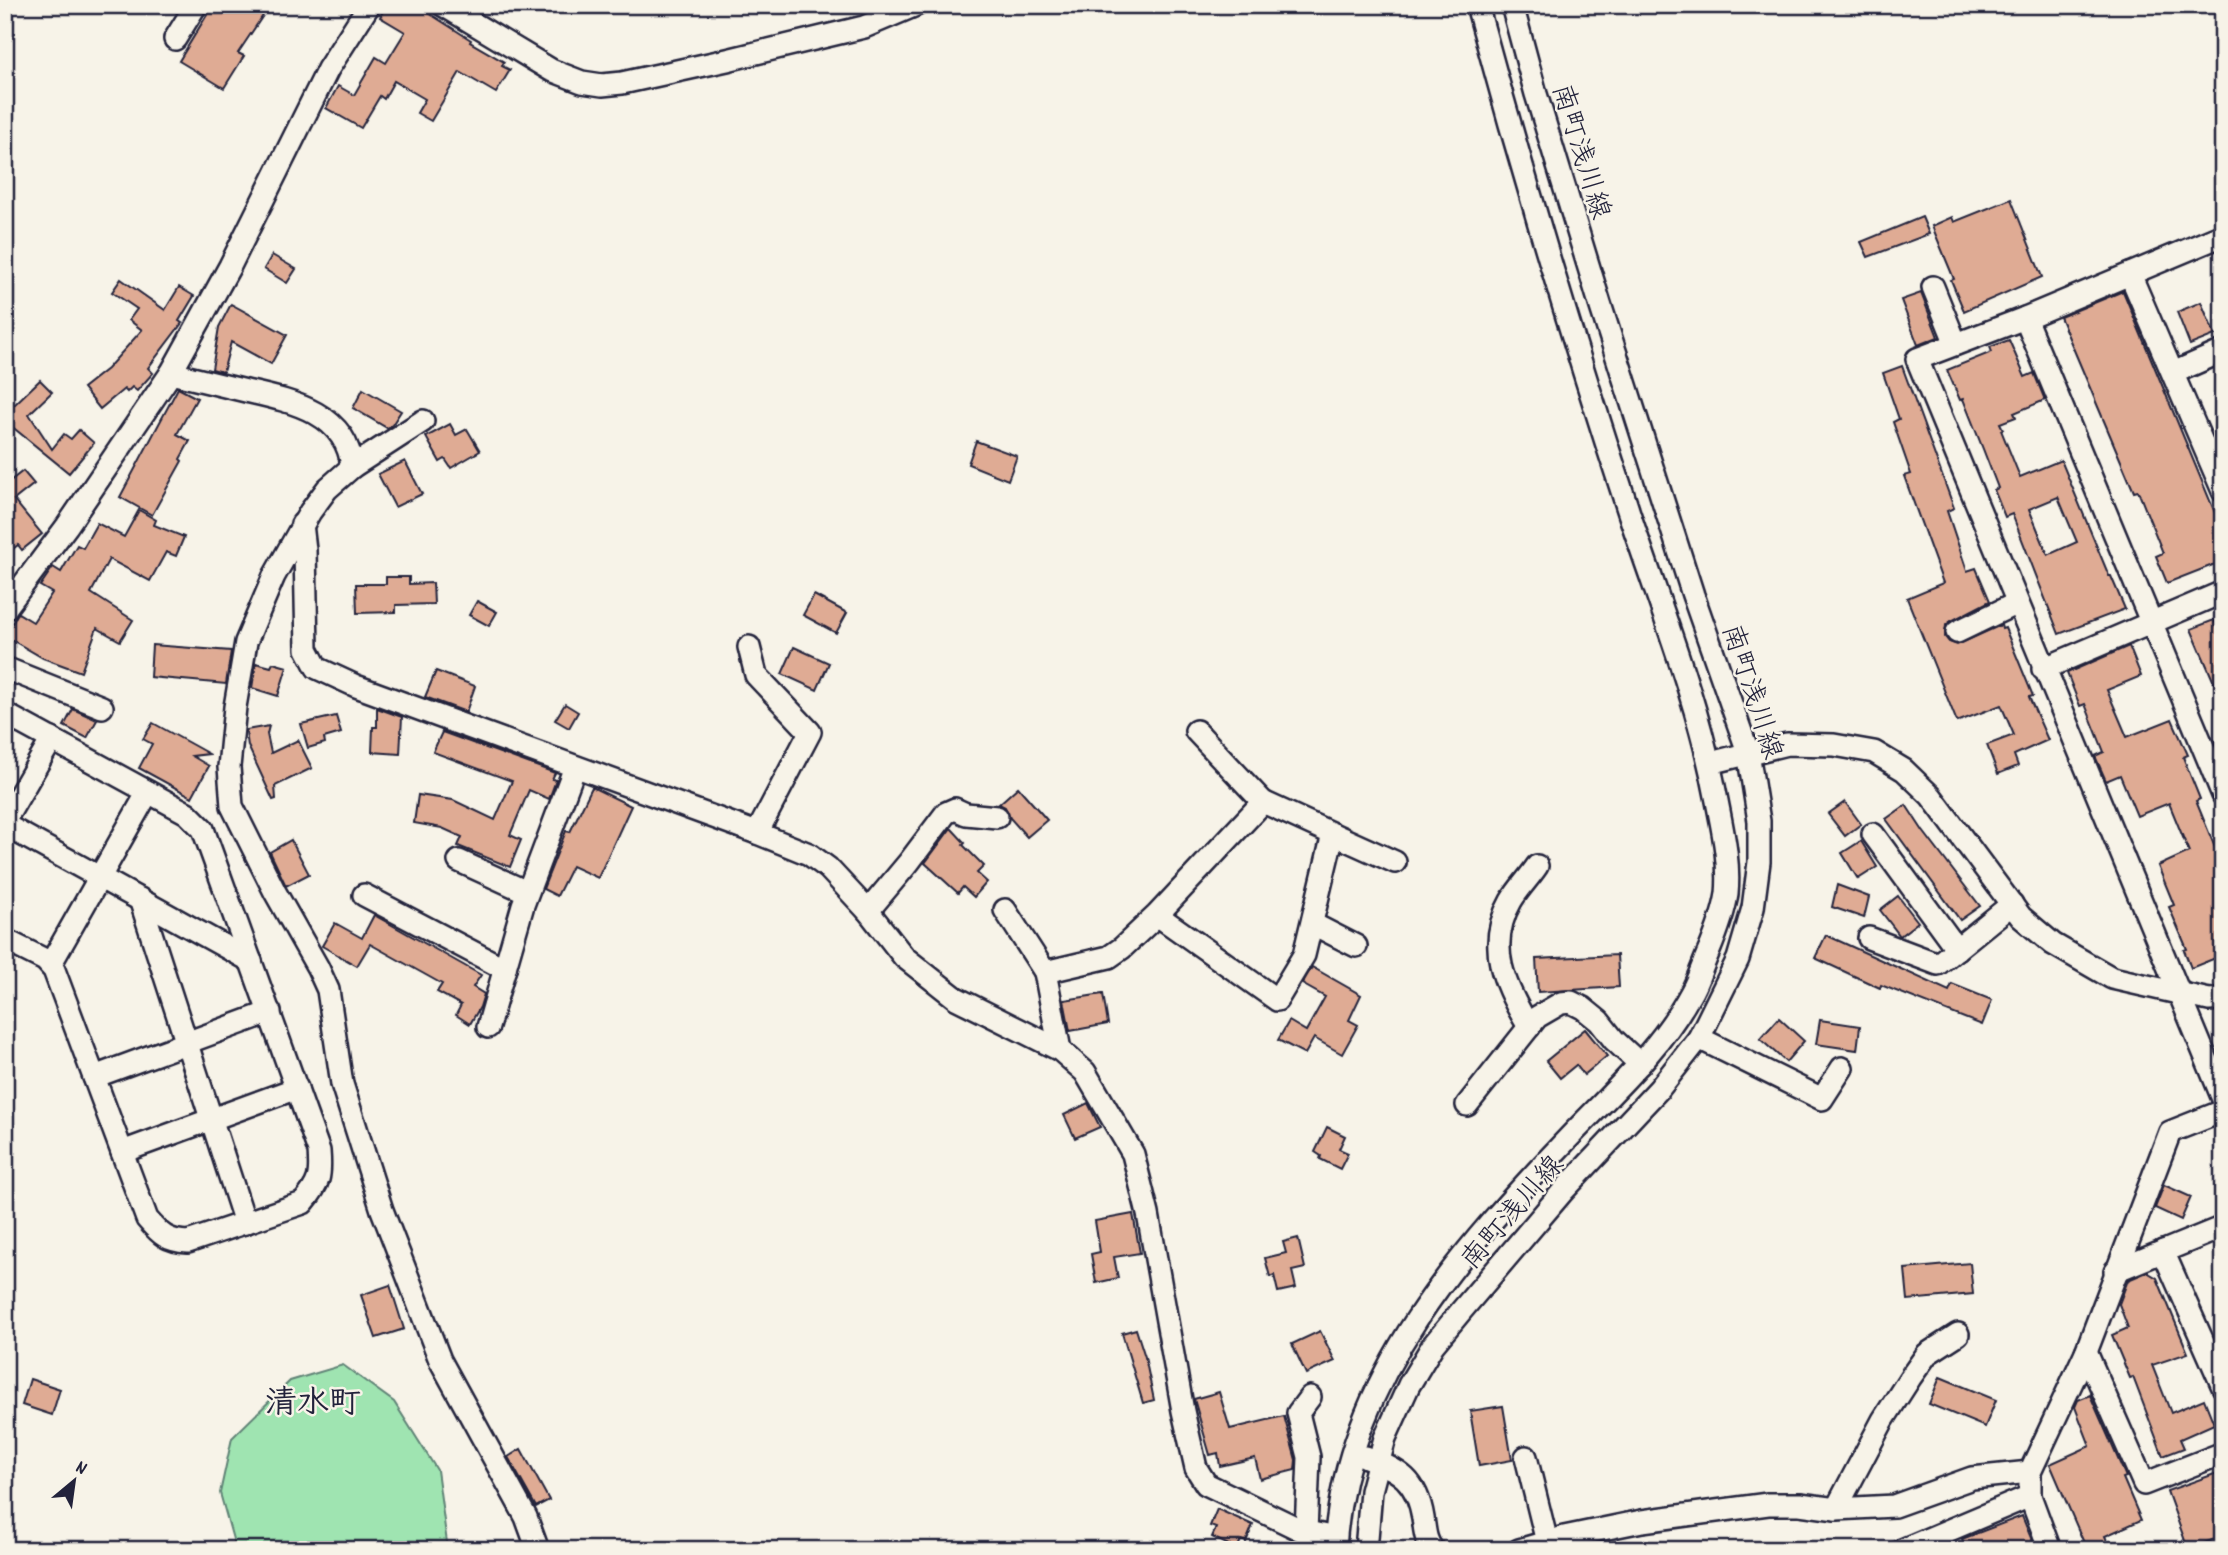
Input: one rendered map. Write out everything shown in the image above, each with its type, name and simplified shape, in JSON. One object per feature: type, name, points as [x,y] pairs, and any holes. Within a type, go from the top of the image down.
[{"type":"street","points":[[175,38],[196,5]]},
{"type":"street","points":[[5,609],[67,526],[171,373],[230,266],[328,69],[369,5]]},
{"type":"street","points":[[443,5],[551,70],[582,82],[602,85],[714,63],[864,27],[916,5]]},
{"type":"street","name":"南町浅川線","points":[[1335,1544],[1352,1451],[1382,1375],[1407,1332],[1442,1283],[1505,1207],[1640,1064],[1672,1023],[1693,990],[1715,936],[1727,897],[1727,852],[1710,763],[1529,193],[1477,5]]},
{"type":"street","name":"南町浅川線","points":[[1366,1550],[1371,1491],[1385,1438],[1409,1385],[1433,1345],[1564,1190],[1660,1089],[1699,1038],[1738,959],[1753,908],[1759,862],[1759,821],[1748,752],[1698,608],[1600,304],[1536,94],[1512,5]]},
{"type":"street","points":[[2223,235],[2025,318],[1917,359],[2223,1099]]},
{"type":"street","points":[[2130,274],[2223,491]]},
{"type":"street","points":[[1933,287],[1956,344]]},
{"type":"street","points":[[2025,318],[2223,795]]},
{"type":"street","points":[[2173,373],[2223,351]]},
{"type":"street","points":[[171,373],[288,401],[310,409],[328,421],[341,436],[351,455],[352,467]]},
{"type":"street","points":[[423,421],[352,467],[327,489],[302,524],[274,576],[246,642],[235,707],[229,767],[232,806],[328,990],[342,1084],[382,1210],[440,1360],[526,1517],[538,1550]]},
{"type":"street","points":[[302,524],[307,649],[317,668],[356,686],[809,854],[828,868],[868,911],[904,957],[956,998],[1060,1050],[1085,1072],[1133,1154],[1196,1468],[1206,1484],[1335,1544]]},
{"type":"street","points":[[2043,669],[2223,592]]},
{"type":"street","points":[[1957,632],[2017,603]]},
{"type":"street","points":[[749,647],[756,675],[810,732],[757,833]]},
{"type":"street","points":[[5,668],[102,707]]},
{"type":"street","points":[[5,714],[187,813],[203,829],[319,1151],[321,1172],[316,1188],[303,1203],[188,1242],[172,1242],[158,1231],[148,1219],[54,970],[45,960],[5,940]]},
{"type":"street","points":[[1196,731],[1263,802],[1395,862]]},
{"type":"street","points":[[52,739],[5,822],[251,961]]},
{"type":"street","points":[[1710,763],[1787,744],[1834,745],[1874,752],[1904,770],[1931,796],[2021,917],[2053,944],[2112,978],[2209,1000],[2223,999]]},
{"type":"street","points":[[488,1027],[527,892],[575,767]]},
{"type":"street","points":[[50,965],[148,792]]},
{"type":"street","points":[[1045,972],[1109,957],[1122,948],[1157,915],[1263,802]]},
{"type":"street","points":[[868,911],[946,813],[955,809],[966,814],[997,817]]},
{"type":"street","points":[[1157,915],[1277,1000],[1304,955],[1334,834]]},
{"type":"street","points":[[1873,834],[1957,949]]},
{"type":"street","points":[[459,861],[527,892]]},
{"type":"street","points":[[1529,1027],[1509,993],[1502,970],[1499,931],[1511,900],[1537,866]]},
{"type":"street","points":[[364,895],[505,969]]},
{"type":"street","points":[[139,900],[246,1223]]},
{"type":"street","points":[[1869,938],[1938,964],[2011,904]]},
{"type":"street","points":[[1005,910],[1045,972],[1060,1050]]},
{"type":"street","points":[[1313,924],[1356,946]]},
{"type":"street","points":[[1466,1105],[1529,1027],[1545,1011],[1561,1003],[1571,1002],[1599,1020],[1614,1040],[1640,1064]]},
{"type":"street","points":[[94,1077],[270,1012]]},
{"type":"street","points":[[1699,1038],[1822,1099],[1842,1068]]},
{"type":"street","points":[[122,1152],[297,1088]]},
{"type":"street","points":[[2050,1550],[2030,1496],[2030,1472],[2086,1352],[2170,1132],[2223,1111]]},
{"type":"street","points":[[2115,1271],[2223,1227]]},
{"type":"street","points":[[2163,1251],[2223,1387]]},
{"type":"street","points":[[1836,1509],[1909,1378],[1927,1354],[1958,1334]]},
{"type":"street","points":[[2086,1352],[2144,1484],[2223,1453]]},
{"type":"street","points":[[1306,1532],[1309,1457],[1298,1413],[1310,1397]]},
{"type":"street","points":[[1352,1451],[1395,1469],[1411,1482],[1421,1507],[1428,1544],[1433,1550]]},
{"type":"street","points":[[1526,1457],[1546,1542]]},
{"type":"street","points":[[1519,1550],[1642,1521],[1768,1504],[1800,1504],[1836,1509],[1894,1506],[1972,1478],[2030,1472]]},
{"type":"street","points":[[1902,1550],[1934,1544],[2030,1496]]},
{"type":"green space","points":[[343,1365],[394,1402],[437,1470],[448,1550],[236,1550],[220,1493],[232,1438],[290,1381]]},
{"type":"building","points":[[213,5],[270,5],[238,53],[244,56],[224,88],[179,61]]},
{"type":"building","points":[[386,5],[416,5],[504,62],[502,66],[510,70],[496,93],[460,72],[431,121],[417,113],[425,99],[394,81],[384,99],[380,96],[361,128],[326,108],[338,86],[354,95],[376,57],[386,63],[405,32],[380,17]]},
{"type":"building","points":[[2011,199],[2042,277],[1964,311],[1932,226],[1952,217],[1954,222]]},
{"type":"building","points":[[1922,217],[1929,234],[1868,257],[1861,242]]},
{"type":"building","points":[[272,255],[296,269],[287,283],[264,269]]},
{"type":"building","points":[[121,279],[165,310],[179,287],[194,296],[179,321],[182,323],[148,368],[153,373],[137,391],[132,387],[127,392],[124,389],[100,409],[83,388],[107,369],[142,330],[129,320],[137,309],[112,292]]},
{"type":"building","points":[[2123,291],[2223,532],[2223,561],[2167,583],[2156,556],[2163,553],[2138,491],[2134,492],[2060,317]]},
{"type":"building","points":[[1921,293],[1938,337],[1918,345],[1901,300]]},
{"type":"building","points":[[2201,302],[2215,335],[2190,345],[2177,312]]},
{"type":"building","points":[[231,304],[287,335],[271,364],[231,342],[223,372],[212,369],[219,327]]},
{"type":"building","points":[[2009,340],[2025,377],[2034,373],[2045,400],[2014,413],[2016,417],[2000,423],[2020,477],[2061,460],[2125,609],[2059,634],[2012,514],[2005,517],[1994,490],[1998,488],[1983,449],[1963,399],[1960,400],[1947,370],[1992,352],[1990,347]],"holes":[[[2058,497],[2077,542],[2048,555],[2029,509]]]},
{"type":"building","points":[[1902,366],[1954,508],[1947,511],[1967,571],[1976,568],[1990,601],[1946,625],[1945,637],[1957,645],[2001,625],[2002,629],[2005,628],[2033,696],[2029,697],[2048,740],[2014,755],[2018,766],[1998,774],[1987,745],[2014,735],[2001,705],[1957,722],[1907,598],[1943,583],[1904,476],[1911,474],[1893,422],[1899,419],[1883,373]]},
{"type":"building","points":[[40,380],[52,392],[29,414],[52,449],[64,434],[71,439],[79,430],[94,443],[69,473],[5,421],[5,392],[14,405]]},
{"type":"building","points":[[178,388],[197,398],[177,434],[190,441],[152,515],[120,497]]},
{"type":"building","points":[[363,389],[401,411],[392,425],[387,428],[353,408]]},
{"type":"building","points":[[450,424],[456,435],[467,429],[480,451],[451,468],[445,459],[440,462],[426,437]]},
{"type":"building","points":[[976,441],[1017,456],[1008,480],[968,464]]},
{"type":"building","points":[[405,461],[422,494],[395,507],[378,474]]},
{"type":"building","points":[[23,471],[34,484],[14,500],[42,534],[22,550],[18,545],[5,555],[5,485]]},
{"type":"building","points":[[139,510],[156,520],[154,525],[184,537],[176,556],[166,552],[150,581],[109,559],[91,593],[133,620],[120,641],[97,628],[81,672],[43,658],[5,636],[18,613],[33,622],[52,593],[40,586],[53,567],[61,572],[77,545],[83,548],[97,523],[124,537]]},
{"type":"building","points":[[386,577],[409,577],[409,584],[433,583],[434,604],[396,605],[396,612],[357,613],[356,584],[386,584]]},
{"type":"building","points":[[814,595],[847,613],[836,633],[803,615]]},
{"type":"building","points":[[477,601],[497,612],[489,626],[469,615]]},
{"type":"building","points":[[2214,620],[2223,642],[2222,701],[2191,629]]},
{"type":"building","points":[[152,645],[231,651],[226,684],[150,677]]},
{"type":"building","points":[[2129,646],[2141,676],[2107,690],[2127,737],[2172,719],[2188,755],[2183,757],[2200,799],[2196,801],[2216,850],[2223,848],[2223,955],[2191,968],[2184,950],[2187,949],[2169,907],[2174,905],[2158,866],[2189,852],[2169,803],[2137,816],[2120,775],[2106,781],[2095,756],[2104,752],[2085,704],[2080,706],[2067,673]]},
{"type":"building","points":[[794,647],[829,663],[817,690],[782,674]]},
{"type":"building","points":[[256,663],[271,667],[273,663],[287,667],[278,696],[252,688]]},
{"type":"building","points":[[436,671],[475,686],[466,712],[425,697]]},
{"type":"building","points":[[565,704],[578,712],[569,728],[555,720]]},
{"type":"building","points":[[377,708],[402,717],[400,754],[372,752],[373,727],[377,727]]},
{"type":"building","points":[[73,709],[97,720],[87,738],[64,726]]},
{"type":"building","points":[[336,716],[341,733],[324,738],[325,743],[308,748],[301,724]]},
{"type":"building","points":[[153,723],[209,754],[192,756],[209,766],[192,797],[139,768],[152,744],[143,739]]},
{"type":"building","points":[[269,726],[267,734],[271,753],[298,740],[312,768],[275,786],[276,799],[273,800],[248,746],[246,732]]},
{"type":"building","points":[[442,732],[555,773],[552,779],[556,780],[549,799],[529,790],[510,835],[521,840],[510,867],[458,846],[462,837],[442,828],[414,823],[418,795],[453,800],[495,820],[512,781],[433,752]]},
{"type":"building","points":[[592,787],[631,806],[598,878],[572,866],[557,896],[543,889],[566,831],[570,832]]},
{"type":"building","points":[[1018,787],[1047,820],[1027,837],[1010,818],[1005,807],[999,804]]},
{"type":"building","points":[[1845,802],[1861,824],[1845,836],[1828,814]]},
{"type":"building","points":[[1906,805],[1980,906],[1960,920],[1886,819]]},
{"type":"building","points":[[951,828],[984,866],[977,873],[987,882],[974,897],[963,887],[958,893],[925,863]]},
{"type":"building","points":[[291,840],[309,874],[286,886],[270,852]]},
{"type":"building","points":[[1861,841],[1877,867],[1858,879],[1842,853]]},
{"type":"building","points":[[1837,885],[1869,897],[1864,918],[1832,907]]},
{"type":"building","points":[[1898,896],[1918,922],[1900,936],[1880,910]]},
{"type":"building","points":[[374,915],[481,975],[473,987],[484,994],[470,1024],[456,1015],[461,1005],[437,992],[442,984],[370,944],[357,966],[322,946],[335,923],[362,938]]},
{"type":"building","points":[[1826,935],[1949,991],[1952,984],[1992,1000],[1982,1025],[1881,985],[1880,988],[1815,958]]},
{"type":"building","points":[[1617,955],[1619,987],[1538,992],[1536,959]]},
{"type":"building","points":[[1312,967],[1361,995],[1349,1020],[1358,1025],[1342,1054],[1314,1038],[1305,1054],[1278,1040],[1289,1021],[1306,1031],[1325,997],[1302,984]]},
{"type":"building","points":[[1103,994],[1108,1024],[1070,1031],[1064,1000]]},
{"type":"building","points":[[1779,1018],[1804,1041],[1786,1062],[1760,1039]]},
{"type":"building","points":[[1820,1020],[1860,1026],[1857,1050],[1816,1044]]},
{"type":"building","points":[[1585,1029],[1607,1056],[1584,1075],[1576,1065],[1560,1078],[1546,1061]]},
{"type":"building","points":[[1088,1103],[1100,1127],[1075,1138],[1064,1115]]},
{"type":"building","points":[[1327,1127],[1345,1136],[1339,1149],[1348,1153],[1340,1169],[1320,1159],[1321,1156],[1315,1152]]},
{"type":"building","points":[[2164,1185],[2191,1197],[2181,1220],[2155,1208]]},
{"type":"building","points":[[1133,1214],[1140,1253],[1114,1257],[1118,1278],[1096,1283],[1091,1254],[1100,1252],[1095,1221]]},
{"type":"building","points":[[1298,1238],[1305,1268],[1292,1271],[1296,1288],[1278,1292],[1274,1275],[1270,1277],[1265,1258],[1286,1253],[1283,1242]]},
{"type":"building","points":[[1970,1263],[1973,1294],[1908,1300],[1905,1269]]},
{"type":"building","points":[[2147,1272],[2157,1278],[2188,1353],[2152,1365],[2171,1413],[2204,1399],[2214,1424],[2180,1439],[2184,1448],[2163,1456],[2133,1377],[2130,1378],[2112,1335],[2128,1328],[2119,1304],[2128,1280]]},
{"type":"building","points":[[390,1285],[404,1329],[376,1338],[361,1295]]},
{"type":"building","points":[[1136,1329],[1154,1400],[1143,1403],[1122,1333]]},
{"type":"building","points":[[1320,1331],[1335,1361],[1306,1374],[1292,1344]]},
{"type":"building","points":[[1940,1377],[1996,1400],[1985,1427],[1929,1404]]},
{"type":"building","points":[[30,1379],[60,1389],[52,1415],[22,1405]]},
{"type":"building","points":[[1219,1392],[1230,1429],[1284,1416],[1296,1460],[1295,1470],[1260,1479],[1255,1458],[1220,1466],[1218,1453],[1210,1455],[1194,1399]]},
{"type":"building","points":[[2090,1395],[2126,1477],[2123,1478],[2141,1520],[2105,1536],[2111,1550],[2087,1550],[2050,1464],[2090,1446],[2075,1407],[2078,1400]]},
{"type":"building","points":[[1503,1406],[1512,1460],[1479,1466],[1470,1411]]},
{"type":"building","points":[[521,1449],[549,1500],[536,1507],[508,1457]]},
{"type":"building","points":[[2223,1471],[2223,1536],[2188,1549],[2167,1491]]},
{"type":"building","points":[[1217,1509],[1253,1525],[1246,1542],[1241,1540],[1237,1549],[1212,1537],[1216,1528],[1210,1526]]},
{"type":"building","points":[[2022,1516],[2036,1550],[1967,1550],[1962,1539]]},
{"type":"district","name":"清水町","points":[[313,1401]]}]
